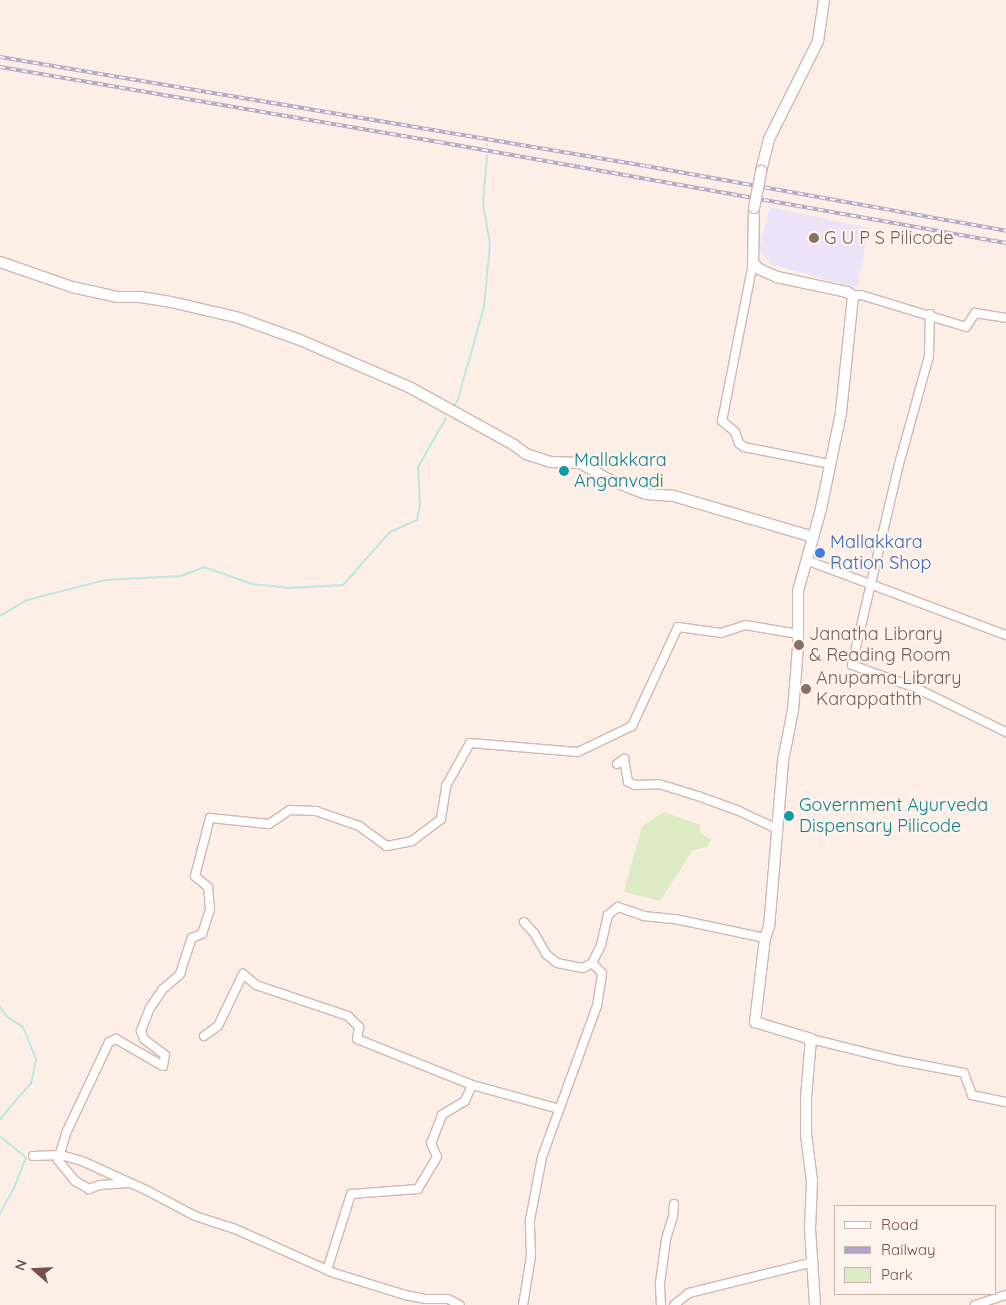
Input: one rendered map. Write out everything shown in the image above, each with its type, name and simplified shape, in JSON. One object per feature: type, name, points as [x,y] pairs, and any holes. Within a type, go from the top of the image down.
[{"type":"street","points":[[824,0],[818,41],[770,139],[761,170],[754,208],[753,263],[722,421],[735,432],[739,443],[744,446],[830,464]]},
{"type":"street","points":[[0,262],[72,288],[117,297],[140,297],[171,302],[248,321],[300,340],[409,387],[514,445],[526,454],[551,462],[580,463],[608,479],[646,494],[674,496],[813,537]]},
{"type":"street","points":[[753,263],[759,269],[777,276],[847,292],[853,296],[861,295],[930,314],[966,327],[974,313],[1006,318]]},
{"type":"street","points":[[853,296],[842,413],[798,592],[798,634],[793,710],[783,761],[769,926],[765,938],[755,1022],[811,1039],[896,1060],[964,1073],[972,1095],[1006,1102]]},
{"type":"street","points":[[930,314],[929,356],[899,464],[852,665],[916,688],[1006,732]]},
{"type":"street","points":[[806,560],[1006,635]]},
{"type":"street","points":[[129,1183],[100,1185],[90,1189],[75,1181],[58,1160],[67,1131],[109,1042],[116,1039],[163,1066],[165,1055],[144,1039],[141,1031],[150,1008],[163,989],[180,974],[192,938],[202,934],[210,909],[208,887],[195,876],[210,818],[269,824],[290,810],[316,811],[359,826],[387,846],[412,841],[441,819],[446,786],[470,743],[578,752],[632,726],[678,627],[721,633],[744,625],[798,634]]},
{"type":"street","points":[[617,764],[624,759],[628,782],[635,785],[659,784],[698,796],[739,811],[777,829]]},
{"type":"street","points":[[524,922],[534,933],[546,954],[557,963],[583,968],[592,963],[601,944],[608,915],[618,906],[644,916],[675,919],[765,938]]},
{"type":"street","points":[[523,1305],[531,1256],[530,1220],[542,1157],[597,1006],[602,973],[592,963]]},
{"type":"street","points":[[204,1036],[218,1026],[242,974],[256,985],[348,1016],[359,1027],[357,1039],[472,1085],[559,1108]]},
{"type":"street","points":[[811,1039],[806,1098],[806,1134],[812,1181],[810,1229],[815,1305]]},
{"type":"street","points":[[327,1270],[351,1194],[418,1189],[437,1158],[431,1143],[442,1115],[466,1100],[472,1085]]},
{"type":"street","points":[[33,1156],[60,1155],[82,1161],[195,1216],[233,1228],[327,1270],[371,1286],[405,1295],[437,1302],[448,1299],[460,1305]]},
{"type":"street","points":[[661,1305],[660,1291],[666,1240],[673,1216],[674,1204]]},
{"type":"street","points":[[674,1305],[689,1293],[812,1262]]},
{"type":"street","points":[[975,1305],[1006,1295]]},
{"type":"shaded area","name":"G U P S Pilicode","points":[[770,207],[869,228],[857,288],[770,264],[759,248]]},
{"type":"green space","points":[[664,812],[700,825],[700,833],[711,840],[707,847],[693,850],[660,901],[624,892],[642,826]]},
{"type":"waterway","points":[[454,406],[458,399],[484,307],[490,244],[483,204],[487,155]]},
{"type":"waterway","points":[[0,616],[27,600],[105,580],[181,576],[204,567],[252,584],[288,588],[343,585],[390,532],[417,520],[420,504],[418,467],[446,418]]},
{"type":"waterway","points":[[0,1007],[6,1016],[23,1027],[36,1060],[31,1083],[0,1119]]},
{"type":"waterway","points":[[0,1136],[26,1158],[14,1188],[0,1213]]},
{"type":"railway","points":[[0,57],[646,166],[1006,231]]},
{"type":"railway","points":[[0,67],[439,142],[1006,243]]},
{"type":"place","name":"G U P S Pilicode","points":[[814,238]]},
{"type":"place","name":"Mallakkara Anganvadi","points":[[564,471]]},
{"type":"place","name":"Mallakkara Ration Shop","points":[[820,553]]},
{"type":"place","name":"Janatha Library & Reading Room","points":[[799,645]]},
{"type":"place","name":"Anupama Library Karappathth","points":[[806,689]]},
{"type":"place","name":"Government Ayurveda Dispensary Pilicode","points":[[789,816]]}]
